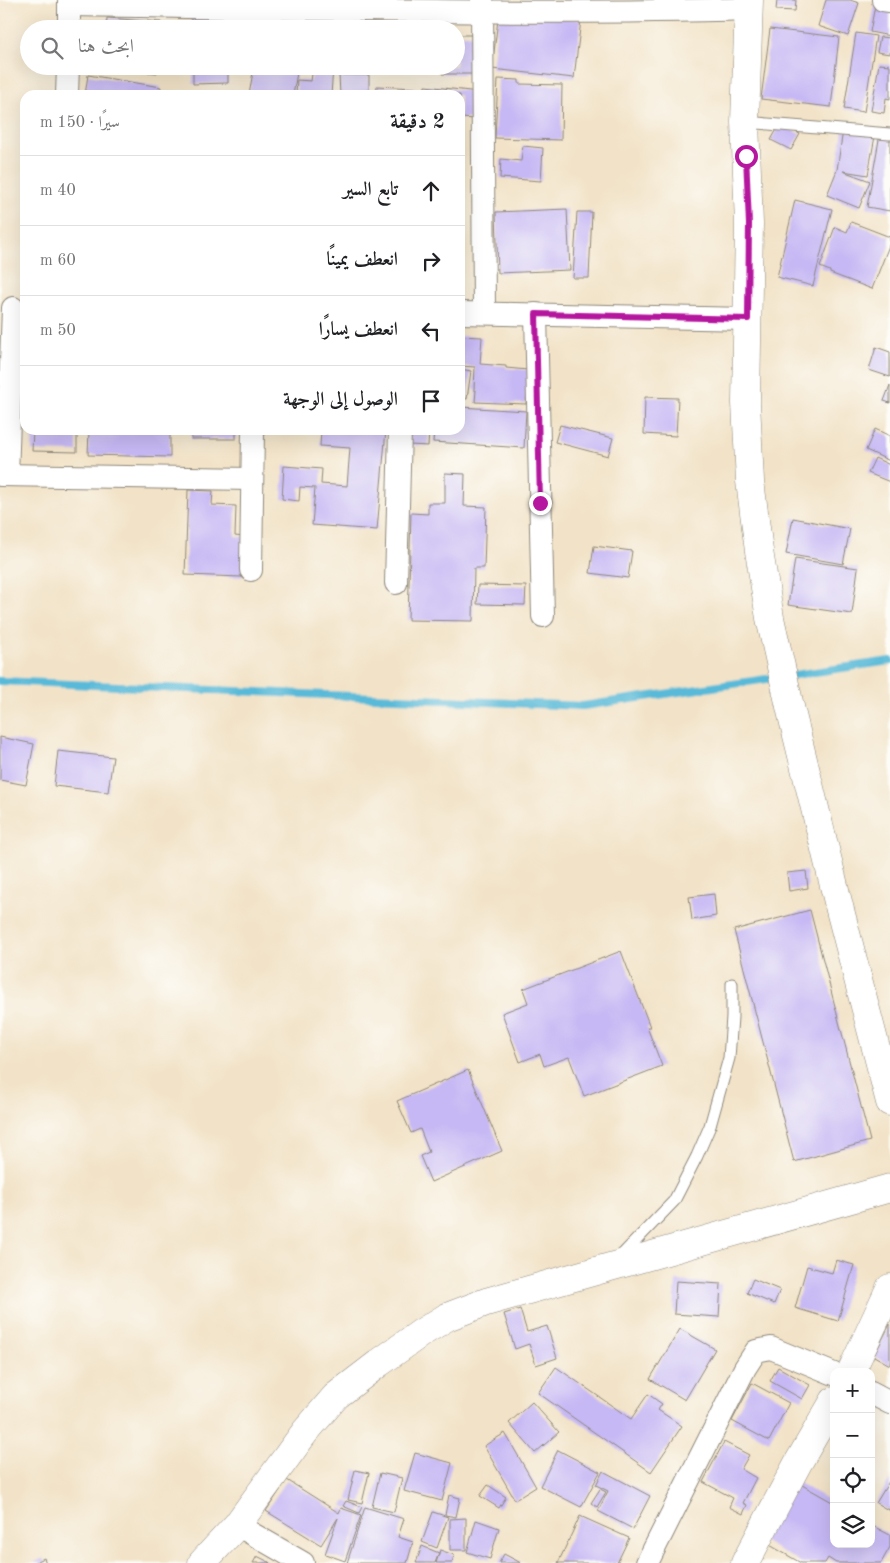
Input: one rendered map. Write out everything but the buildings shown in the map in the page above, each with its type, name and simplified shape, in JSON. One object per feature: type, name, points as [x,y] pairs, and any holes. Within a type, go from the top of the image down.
[{"type":"main road","points":[[749,4],[745,122],[749,224],[746,404],[750,481],[758,551],[770,618],[791,711],[890,1102]]},
{"type":"main road","points":[[202,1563],[237,1526],[305,1432],[336,1396],[420,1333],[447,1317],[486,1302],[890,1188]]},
{"type":"main road","points":[[853,1368],[890,1288]]},
{"type":"main road","points":[[745,1563],[830,1408]]},
{"type":"street","points":[[883,0],[890,1]]},
{"type":"street","points":[[69,20],[69,2],[482,6],[749,4]]},
{"type":"street","points":[[482,6],[484,313]]},
{"type":"street","points":[[67,90],[68,75]]},
{"type":"street","points":[[12,308],[3,475],[252,479]]},
{"type":"street","points":[[465,313],[748,319]]},
{"type":"street","points":[[536,314],[543,616]]},
{"type":"street","points":[[251,570],[253,435]]},
{"type":"street","points":[[396,583],[400,435]]},
{"type":"street","points":[[648,1563],[745,1368],[756,1351],[763,1348],[771,1348],[830,1372]]},
{"type":"street","points":[[875,1395],[890,1403]]},
{"type":"street","points":[[237,1526],[303,1563]]},
{"type":"lane","points":[[745,122],[890,134]]},
{"type":"lane","points":[[610,1267],[674,1201],[710,1126],[729,1058],[732,984]]},
{"type":"waterway","points":[[0,681],[583,706],[890,661]]},
{"type":"route","points":[[540,503],[536,314],[748,319],[749,224],[746,156]]}]
